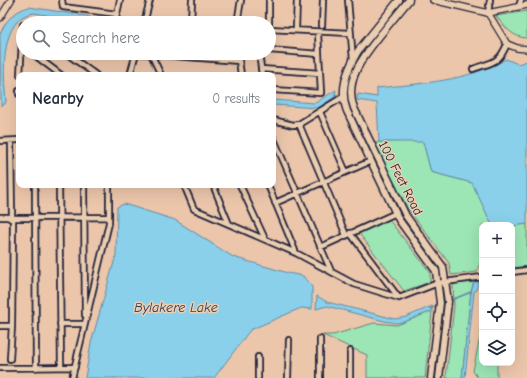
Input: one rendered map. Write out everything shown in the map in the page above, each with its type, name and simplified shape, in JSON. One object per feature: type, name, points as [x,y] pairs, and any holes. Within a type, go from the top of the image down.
[{"type":"main road","name":"100 Feet Road","points":[[399,0],[358,51],[346,75],[343,88],[343,97],[345,107],[399,220],[435,269],[438,283],[439,313],[431,378]]},
{"type":"main road","name":"100 Feet Road","points":[[409,0],[364,56],[353,78],[351,89],[352,104],[406,216],[443,266],[448,302],[439,378]]},
{"type":"street","points":[[0,18],[11,0]]},
{"type":"street","points":[[62,0],[63,7],[117,14],[120,0]]},
{"type":"street","points":[[146,16],[150,0]]},
{"type":"street","points":[[191,16],[192,0]]},
{"type":"street","points":[[238,16],[241,0]]},
{"type":"street","points":[[269,0],[269,16]]},
{"type":"street","points":[[296,28],[297,0]]},
{"type":"street","points":[[322,26],[323,0]]},
{"type":"street","points":[[348,0],[353,60]]},
{"type":"street","points":[[436,0],[488,13],[520,3],[527,5]]},
{"type":"street","points":[[490,0],[488,13],[507,44],[517,48],[527,49]]},
{"type":"street","points":[[276,30],[318,33],[350,33]]},
{"type":"street","points":[[276,90],[321,93],[318,33]]},
{"type":"street","points":[[473,69],[497,60],[502,55],[507,44]]},
{"type":"street","points":[[276,51],[319,54]]},
{"type":"street","points":[[21,72],[22,60]]},
{"type":"street","points":[[41,60],[57,72]]},
{"type":"street","points":[[76,60],[92,72]]},
{"type":"street","points":[[131,72],[134,60]]},
{"type":"street","points":[[154,60],[160,72]]},
{"type":"street","points":[[226,60],[239,61],[241,72]]},
{"type":"street","points":[[260,60],[262,72]]},
{"type":"street","points":[[261,69],[320,73]]},
{"type":"street","points":[[276,121],[293,125],[299,124],[343,97]]},
{"type":"street","points":[[320,112],[346,172]]},
{"type":"street","points":[[299,124],[348,234],[398,298]]},
{"type":"street","points":[[0,141],[16,140]]},
{"type":"street","points":[[10,359],[14,236],[12,218],[11,141]]},
{"type":"street","points":[[276,143],[331,271]]},
{"type":"street","points":[[275,203],[370,161]]},
{"type":"street","points":[[35,188],[36,368]]},
{"type":"street","points":[[59,188],[61,367]]},
{"type":"street","points":[[84,188],[85,323]]},
{"type":"street","points":[[72,378],[109,223],[109,188]]},
{"type":"street","points":[[185,188],[194,209],[296,253],[354,284],[398,298],[438,283],[479,276]]},
{"type":"street","points":[[214,188],[229,224]]},
{"type":"street","points":[[241,188],[265,239]]},
{"type":"street","points":[[269,188],[296,253]]},
{"type":"street","points":[[321,247],[396,214]]},
{"type":"street","points":[[0,217],[109,217]]},
{"type":"street","points":[[515,272],[527,270]]},
{"type":"street","points":[[60,324],[85,323]]},
{"type":"street","points":[[0,326],[12,326]]},
{"type":"street","points":[[320,339],[320,378]]},
{"type":"street","points":[[288,378],[289,340]]},
{"type":"street","points":[[350,351],[350,378]]},
{"type":"street","points":[[258,357],[258,378]]},
{"type":"street","points":[[0,368],[75,367]]},
{"type":"green space","points":[[527,11],[527,38],[513,34],[496,16]]},
{"type":"green space","points":[[423,141],[431,172],[473,183],[491,222],[479,222],[479,266],[477,272],[451,275],[449,263],[408,209],[374,144],[379,142]]},
{"type":"green space","points":[[389,220],[430,272],[430,282],[404,291],[358,232]]},
{"type":"green space","points":[[527,224],[527,266],[515,268],[515,226]]},
{"type":"green space","points":[[474,282],[471,292],[462,378],[446,378],[454,306],[453,284]]},
{"type":"green space","points":[[432,311],[425,378],[367,378],[367,355],[323,335],[333,335],[374,323],[397,325]]},
{"type":"green space","points":[[479,342],[479,366],[497,366],[497,378],[478,378],[473,371]]},
{"type":"water","points":[[29,7],[87,16],[51,16],[34,13],[26,16],[16,16],[16,23],[9,35],[6,48],[4,76],[6,101],[5,104],[1,106],[0,34],[5,24],[11,17]]},
{"type":"water","points":[[506,59],[518,64],[527,61],[527,224],[515,226],[515,222],[491,222],[472,183],[431,172],[423,142],[379,142],[377,103],[357,100],[358,94],[377,97],[377,88],[427,83],[475,73]]},
{"type":"water","points":[[336,90],[335,97],[318,108],[276,105],[276,100],[315,103]]},
{"type":"water","name":"Bylakere Lake","points":[[124,204],[175,220],[233,257],[303,276],[312,287],[312,309],[301,308],[250,330],[214,378],[85,378],[91,343],[116,255],[117,207]]},
{"type":"water","points":[[479,281],[474,292],[465,377],[462,378],[471,292],[474,282]]},
{"type":"water","points":[[317,296],[327,302],[395,319],[406,317],[432,306],[432,311],[404,322],[396,323],[327,306],[316,309]]},
{"type":"waterway","points":[[133,68],[135,72]]},
{"type":"waterway","points":[[334,95],[342,95]]},
{"type":"waterway","points":[[449,301],[471,292]]},
{"type":"waterway","points":[[430,309],[438,305]]}]
